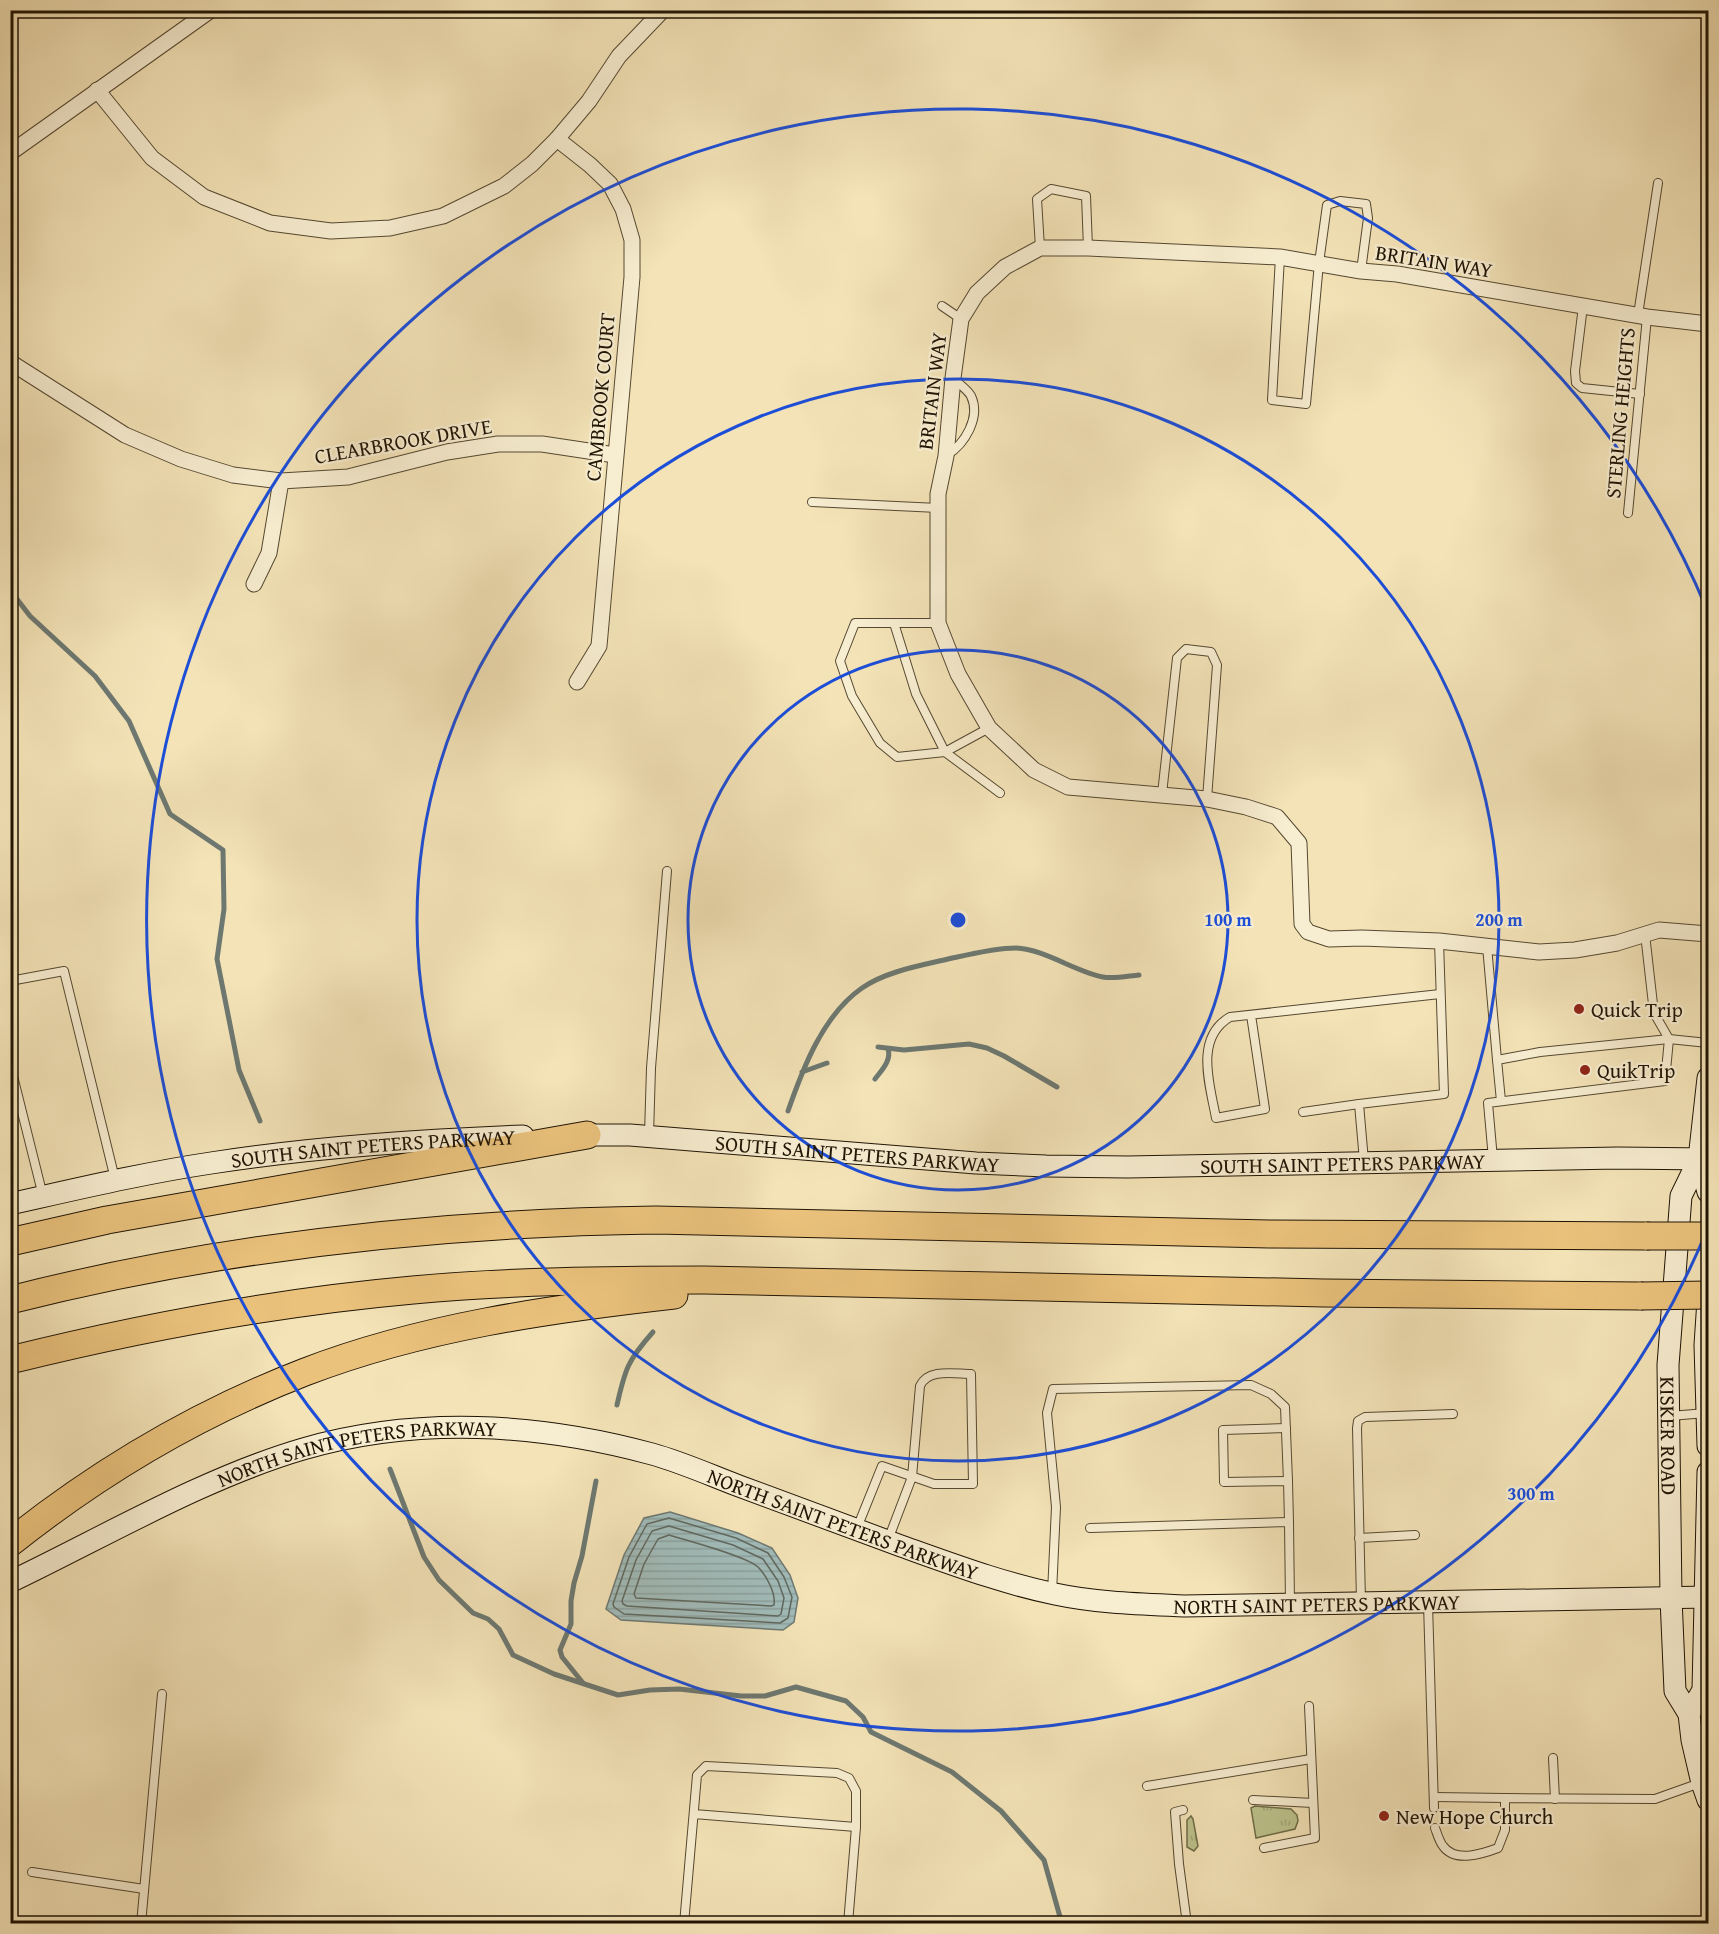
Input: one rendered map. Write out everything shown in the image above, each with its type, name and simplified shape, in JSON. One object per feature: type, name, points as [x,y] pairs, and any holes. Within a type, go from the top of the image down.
[{"type":"highway","points":[[10,1242],[107,1220],[587,1135]]},
{"type":"highway","points":[[10,1300],[164,1265],[268,1248],[367,1236],[570,1221],[656,1220],[1269,1234],[1708,1236]]},
{"type":"highway","points":[[10,1360],[206,1318],[413,1290],[507,1283],[607,1280],[1336,1294],[1708,1295]]},
{"type":"highway","points":[[10,1543],[120,1465],[184,1427],[244,1398],[326,1365],[410,1340],[514,1316],[789,1282]]},
{"type":"main road","name":"KISKER ROAD","points":[[1708,1078],[1704,1159],[1708,1192]]},
{"type":"main road","name":"SOUTH SAINT PETERS PARKWAY","points":[[10,1204],[116,1180],[211,1163],[312,1150],[441,1140],[587,1135],[648,1137],[964,1162],[1046,1166],[1128,1167],[1493,1160],[1704,1159]]},
{"type":"main road","name":"KISKER ROAD","points":[[1704,1159],[1681,1196],[1668,1365],[1671,1598],[1675,1691],[1689,1714],[1692,1740],[1705,1791]]},
{"type":"main road","name":"KISKER ROAD","points":[[1708,1299],[1705,1345],[1708,1446]]},
{"type":"main road","name":"NORTH SAINT PETERS PARKWAY","points":[[10,1582],[215,1482],[266,1462],[305,1449],[360,1437],[428,1428],[523,1429],[598,1441],[655,1455],[961,1568],[1052,1593],[1126,1604],[1290,1605],[1707,1597]]},
{"type":"main road","name":"KISKER ROAD","points":[[1689,1714],[1703,1690],[1707,1597],[1708,1472]]},
{"type":"street","points":[[10,153],[211,10]]},
{"type":"street","points":[[97,90],[152,158],[204,197],[270,223],[331,231],[390,228],[443,216],[504,186],[532,164],[589,101],[619,56],[663,10]]},
{"type":"street","name":"CAMBROOK COURT","points":[[556,139],[610,184],[623,209],[632,240],[632,278],[599,646],[577,682]]},
{"type":"street","name":"BRITAIN WAY","points":[[1439,941],[1329,939],[1308,932],[1302,924],[1299,843],[1277,818],[1246,807],[1207,799],[1068,787],[1034,770],[989,728],[958,674],[938,623],[938,494],[946,456],[961,320],[977,293],[1005,267],[1040,248],[1088,248],[1281,257],[1361,271],[1397,274],[1642,316],[1708,324]]},
{"type":"street","name":"CLEARBROOK DRIVE","points":[[10,362],[125,435],[182,459],[233,475],[281,481],[348,477],[447,452],[498,444],[542,444],[615,455]]},
{"type":"street","points":[[254,584],[269,553],[281,481]]},
{"type":"street","points":[[1439,941],[1539,952],[1575,950],[1617,943],[1659,930],[1708,934]]},
{"type":"lane","name":"STERLING HEIGHTS","points":[[1628,513],[1640,394],[1642,316],[1658,183]]},
{"type":"lane","points":[[1040,248],[1037,199],[1052,189],[1086,196],[1088,248]]},
{"type":"lane","points":[[1281,257],[1272,400],[1306,404],[1327,205],[1340,201],[1366,204],[1368,218],[1361,271]]},
{"type":"lane","points":[[942,306],[961,320]]},
{"type":"lane","points":[[1583,306],[1575,370],[1576,383],[1582,388],[1640,394]]},
{"type":"lane","points":[[946,456],[957,449],[967,434],[974,412],[971,395],[953,378]]},
{"type":"lane","points":[[812,502],[938,508]]},
{"type":"lane","points":[[938,623],[855,623],[840,661],[852,696],[880,743],[897,758],[945,752],[989,728]]},
{"type":"lane","points":[[894,623],[916,694],[945,752],[1000,793]]},
{"type":"lane","points":[[1162,794],[1177,658],[1186,649],[1211,652],[1217,665],[1207,799]]},
{"type":"lane","points":[[648,1137],[651,1068],[668,872]]},
{"type":"lane","points":[[1493,1160],[1488,1102],[1665,1081],[1669,1039],[1654,1013],[1645,934]]},
{"type":"lane","points":[[1303,1112],[1444,1094],[1439,941]]},
{"type":"lane","points":[[1487,946],[1501,1101]]},
{"type":"lane","points":[[10,981],[64,971],[116,1180]]},
{"type":"lane","points":[[1251,1015],[1265,1109],[1216,1118],[1206,1062],[1217,1028],[1230,1017],[1440,994]]},
{"type":"lane","points":[[1497,1060],[1540,1052],[1669,1039],[1708,1043]]},
{"type":"lane","points":[[10,1064],[43,1197]]},
{"type":"lane","points":[[1359,1104],[1364,1162]]},
{"type":"lane","points":[[856,1529],[882,1466],[912,1477],[933,1484],[973,1484],[971,1374],[930,1375],[923,1378],[920,1386],[912,1477],[888,1541]]},
{"type":"lane","points":[[1052,1593],[1056,1507],[1047,1413],[1053,1389],[1251,1385],[1271,1394],[1285,1407],[1290,1605]]},
{"type":"lane","points":[[1669,1416],[1707,1413]]},
{"type":"lane","points":[[1361,1602],[1358,1421],[1365,1417],[1453,1414]]},
{"type":"lane","points":[[1286,1428],[1223,1430],[1224,1482],[1288,1481]]},
{"type":"lane","points":[[1090,1528],[1289,1522]]},
{"type":"lane","points":[[1359,1538],[1415,1535]]},
{"type":"lane","points":[[1428,1601],[1434,1808]]},
{"type":"lane","points":[[141,1923],[162,1694]]},
{"type":"lane","points":[[1264,1848],[1315,1838],[1309,1706]]},
{"type":"lane","points":[[1553,1758],[1555,1799]]},
{"type":"lane","points":[[1147,1786],[1311,1759]]},
{"type":"lane","points":[[684,1923],[697,1775],[706,1766],[837,1773],[849,1779],[856,1791],[856,1827],[848,1923]]},
{"type":"lane","points":[[1434,1797],[1654,1799],[1705,1791]]},
{"type":"lane","points":[[1435,1828],[1443,1847],[1455,1855],[1481,1855],[1498,1848],[1505,1830],[1505,1798]]},
{"type":"lane","points":[[1252,1800],[1313,1803]]},
{"type":"lane","points":[[1184,1810],[1175,1812],[1187,1923]]},
{"type":"lane","points":[[694,1814],[856,1827]]},
{"type":"lane","points":[[32,1872],[144,1889]]},
{"type":"green space","points":[[1255,1806],[1291,1809],[1297,1815],[1298,1821],[1295,1829],[1256,1838],[1251,1808]]},
{"type":"green space","points":[[1191,1816],[1198,1846],[1194,1851],[1187,1847],[1187,1820]]},
{"type":"water","points":[[670,1512],[738,1533],[772,1548],[790,1575],[798,1598],[794,1622],[783,1630],[621,1620],[606,1609],[624,1555],[644,1518]]},
{"type":"waterway","points":[[10,590],[30,616],[95,676],[129,721],[170,814],[223,850],[224,909],[217,959],[239,1070],[260,1121]]},
{"type":"waterway","points":[[788,1111],[800,1077],[825,1027],[848,999],[871,982],[891,974],[971,954],[1016,948],[1038,952],[1103,977],[1139,975]]},
{"type":"waterway","points":[[878,1047],[904,1050],[969,1044],[987,1048],[1057,1087]]},
{"type":"waterway","points":[[875,1079],[887,1061],[888,1049]]},
{"type":"waterway","points":[[802,1072],[827,1063]]},
{"type":"waterway","points":[[617,1405],[622,1382],[629,1366],[638,1350],[653,1332]]},
{"type":"waterway","points":[[390,1469],[424,1557],[439,1580],[473,1613],[488,1619],[499,1629],[513,1655],[554,1674],[618,1695],[650,1690],[679,1689],[741,1696],[765,1696],[796,1687],[846,1701],[863,1717],[871,1732],[952,1772],[1001,1811],[1044,1860],[1062,1924]]},
{"type":"waterway","points":[[583,1683],[562,1657],[560,1650],[571,1624],[574,1583],[582,1556],[596,1481]]},
{"type":"place","name":"Quick Trip","points":[[1579,1009]]},
{"type":"place","name":"QuikTrip","points":[[1585,1070]]},
{"type":"place","name":"New Hope Church","points":[[1384,1816]]}]
